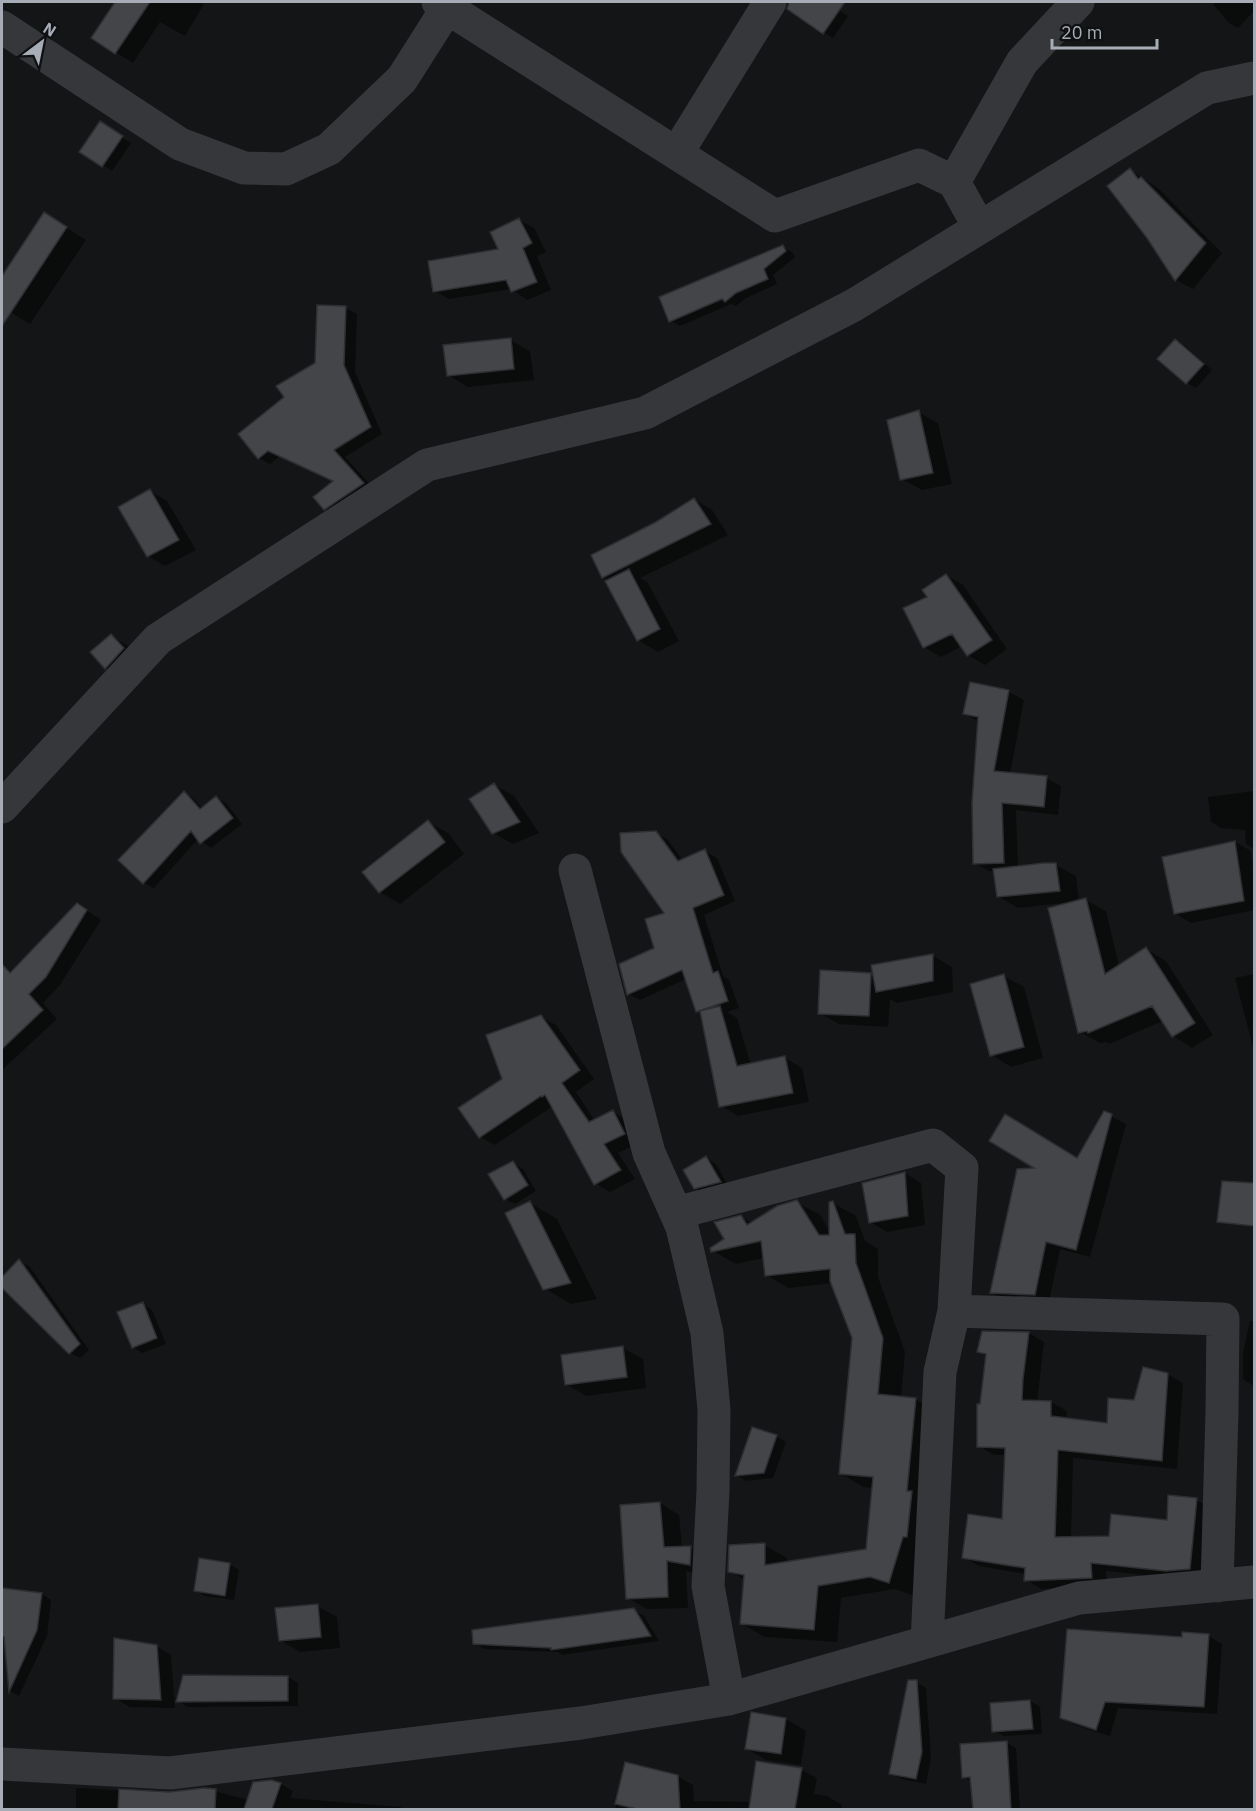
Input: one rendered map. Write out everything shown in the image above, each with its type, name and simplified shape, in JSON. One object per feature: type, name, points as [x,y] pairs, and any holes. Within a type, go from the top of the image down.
[{"type":"street","points":[[677,153],[770,2]]},
{"type":"street","points":[[954,182],[1022,62],[1078,2]]},
{"type":"street","points":[[2,27],[180,144],[244,168],[286,169],[329,148],[402,79],[446,4],[775,216],[919,165],[954,182],[979,227]]},
{"type":"street","points":[[2,807],[158,639],[427,465],[645,412],[854,305],[1208,88],[1254,78]]},
{"type":"street","points":[[575,870],[649,1153],[682,1227],[707,1334],[714,1410],[708,1586],[729,1699]]},
{"type":"street","points":[[676,1213],[933,1145],[962,1168],[954,1311],[940,1372],[927,1642]]},
{"type":"street","points":[[954,1311],[1222,1319],[1217,1586]]},
{"type":"street","points":[[2,1764],[170,1773],[581,1723],[729,1699],[1079,1598],[1254,1582]]},
{"type":"building","points":[[115,2],[150,2],[115,54],[91,38]]},
{"type":"building","points":[[789,2],[845,2],[823,34],[787,9]]},
{"type":"building","points":[[100,121],[123,136],[102,167],[79,152]]},
{"type":"building","points":[[1130,168],[1138,179],[1141,177],[1206,243],[1175,281],[1147,238],[1107,186]]},
{"type":"building","points":[[44,212],[67,227],[2,326],[2,276]]},
{"type":"building","points":[[519,218],[532,243],[523,248],[537,282],[511,292],[506,280],[433,292],[428,261],[498,249],[490,232]]},
{"type":"building","points":[[783,245],[786,251],[764,269],[768,279],[736,293],[725,302],[722,299],[669,322],[659,297]]},
{"type":"building","points":[[317,305],[346,306],[344,365],[371,427],[334,450],[364,483],[324,510],[313,497],[333,481],[268,451],[258,459],[238,434],[284,397],[276,386],[315,363]]},
{"type":"building","points":[[511,338],[514,369],[447,376],[443,345]]},
{"type":"building","points":[[1175,339],[1204,364],[1186,384],[1157,359]]},
{"type":"building","points":[[919,410],[933,473],[900,480],[887,420]]},
{"type":"building","points":[[150,489],[179,540],[147,557],[118,507]]},
{"type":"building","points":[[694,498],[711,524],[602,578],[591,555],[656,522]]},
{"type":"building","points":[[629,569],[660,629],[637,641],[605,581]]},
{"type":"building","points":[[946,574],[992,640],[967,656],[952,634],[923,648],[903,608],[927,597],[922,590]]},
{"type":"building","points":[[111,634],[124,648],[105,669],[90,652]]},
{"type":"building","points":[[970,682],[1009,690],[994,771],[1047,776],[1044,807],[1002,803],[1004,863],[973,864],[972,803],[978,717],[963,714]]},
{"type":"building","points":[[494,783],[520,822],[492,834],[469,799]]},
{"type":"building","points":[[184,791],[200,809],[216,796],[233,818],[200,844],[191,831],[143,884],[118,860]]},
{"type":"building","points":[[428,820],[445,842],[379,893],[362,872]]},
{"type":"building","points":[[656,831],[678,861],[705,849],[724,895],[693,908],[713,973],[718,971],[728,1001],[696,1012],[682,970],[627,995],[619,964],[654,948],[645,919],[664,913],[621,852],[620,833]]},
{"type":"building","points":[[1235,841],[1244,901],[1174,914],[1162,857]]},
{"type":"building","points":[[1056,863],[1060,891],[997,897],[993,869]]},
{"type":"building","points":[[1086,898],[1105,974],[1146,947],[1195,1023],[1172,1037],[1152,1006],[1088,1033],[1087,1031],[1078,1033],[1048,908]]},
{"type":"building","points":[[77,903],[87,910],[46,977],[29,994],[43,1010],[2,1049],[2,964],[10,973]]},
{"type":"building","points":[[933,954],[933,981],[876,992],[871,965]]},
{"type":"building","points":[[820,970],[871,973],[869,1016],[818,1014]]},
{"type":"building","points":[[1004,974],[1024,1047],[990,1056],[970,984]]},
{"type":"building","points":[[720,1006],[737,1066],[785,1056],[793,1093],[719,1107],[700,1011]]},
{"type":"building","points":[[541,1015],[580,1070],[562,1083],[589,1122],[613,1110],[625,1134],[604,1144],[621,1170],[594,1185],[545,1095],[479,1138],[458,1108],[502,1079],[486,1035]]},
{"type":"building","points":[[1104,1111],[1112,1114],[1076,1250],[1046,1242],[1035,1295],[990,1293],[1017,1169],[1034,1168],[989,1141],[1005,1114],[1077,1158]]},
{"type":"building","points":[[706,1156],[721,1182],[694,1189],[683,1170]]},
{"type":"building","points":[[513,1161],[528,1185],[504,1200],[488,1174]]},
{"type":"building","points":[[905,1172],[908,1216],[869,1223],[862,1183]]},
{"type":"building","points":[[1222,1181],[1254,1183],[1254,1226],[1217,1222]]},
{"type":"building","points":[[797,1200],[819,1235],[829,1235],[829,1202],[833,1201],[845,1234],[855,1234],[856,1263],[883,1338],[878,1394],[916,1398],[907,1491],[912,1491],[907,1537],[903,1537],[889,1583],[870,1577],[818,1586],[814,1630],[740,1624],[744,1575],[728,1572],[729,1545],[765,1543],[765,1565],[866,1549],[873,1477],[839,1474],[852,1338],[830,1281],[830,1269],[765,1276],[761,1241],[711,1252],[710,1248],[724,1239],[714,1222],[741,1215],[747,1225],[777,1206]]},
{"type":"building","points":[[530,1201],[571,1283],[543,1290],[505,1213]]},
{"type":"building","points":[[19,1259],[80,1344],[69,1354],[2,1288],[2,1277]]},
{"type":"building","points":[[143,1302],[157,1338],[132,1348],[117,1312]]},
{"type":"building","points":[[982,1331],[1029,1332],[1022,1400],[1051,1401],[1051,1416],[1107,1423],[1108,1398],[1134,1400],[1143,1367],[1168,1373],[1162,1461],[1058,1450],[1055,1537],[1109,1536],[1111,1514],[1167,1520],[1168,1495],[1197,1498],[1190,1569],[1166,1571],[1091,1563],[1092,1578],[1024,1581],[1025,1568],[962,1558],[968,1514],[1002,1519],[1005,1448],[977,1447],[977,1404],[980,1404],[986,1354],[977,1352]]},
{"type":"building","points":[[623,1346],[627,1377],[565,1385],[561,1355]]},
{"type":"building","points":[[752,1427],[777,1435],[764,1473],[735,1476]]},
{"type":"building","points":[[660,1502],[664,1547],[691,1546],[690,1565],[667,1561],[668,1597],[626,1599],[620,1505]]},
{"type":"building","points":[[199,1558],[230,1563],[225,1596],[194,1591]]},
{"type":"building","points":[[2,1588],[42,1593],[37,1630],[9,1692],[4,1637],[2,1636]]},
{"type":"building","points":[[318,1604],[321,1637],[279,1641],[275,1608]]},
{"type":"building","points":[[634,1608],[651,1636],[551,1650],[551,1648],[473,1644],[472,1630]]},
{"type":"building","points":[[1067,1629],[1182,1637],[1182,1632],[1209,1634],[1204,1707],[1105,1702],[1096,1730],[1060,1718]]},
{"type":"building","points":[[114,1638],[157,1645],[161,1700],[113,1699]]},
{"type":"building","points":[[183,1675],[288,1676],[288,1701],[176,1702]]},
{"type":"building","points":[[908,1680],[917,1680],[922,1752],[916,1779],[889,1774]]},
{"type":"building","points":[[1030,1700],[1033,1729],[992,1732],[990,1703]]},
{"type":"building","points":[[751,1712],[786,1718],[781,1754],[745,1749]]},
{"type":"building","points":[[1007,1741],[1011,1809],[973,1809],[970,1777],[962,1778],[960,1744]]},
{"type":"building","points":[[756,1761],[802,1768],[795,1809],[749,1809]]},
{"type":"building","points":[[625,1762],[678,1775],[680,1809],[637,1809],[615,1804]]},
{"type":"building","points":[[271,1780],[281,1783],[272,1809],[244,1809],[253,1782]]},
{"type":"building","points":[[119,1789],[169,1792],[216,1789],[215,1809],[118,1809]]}]
